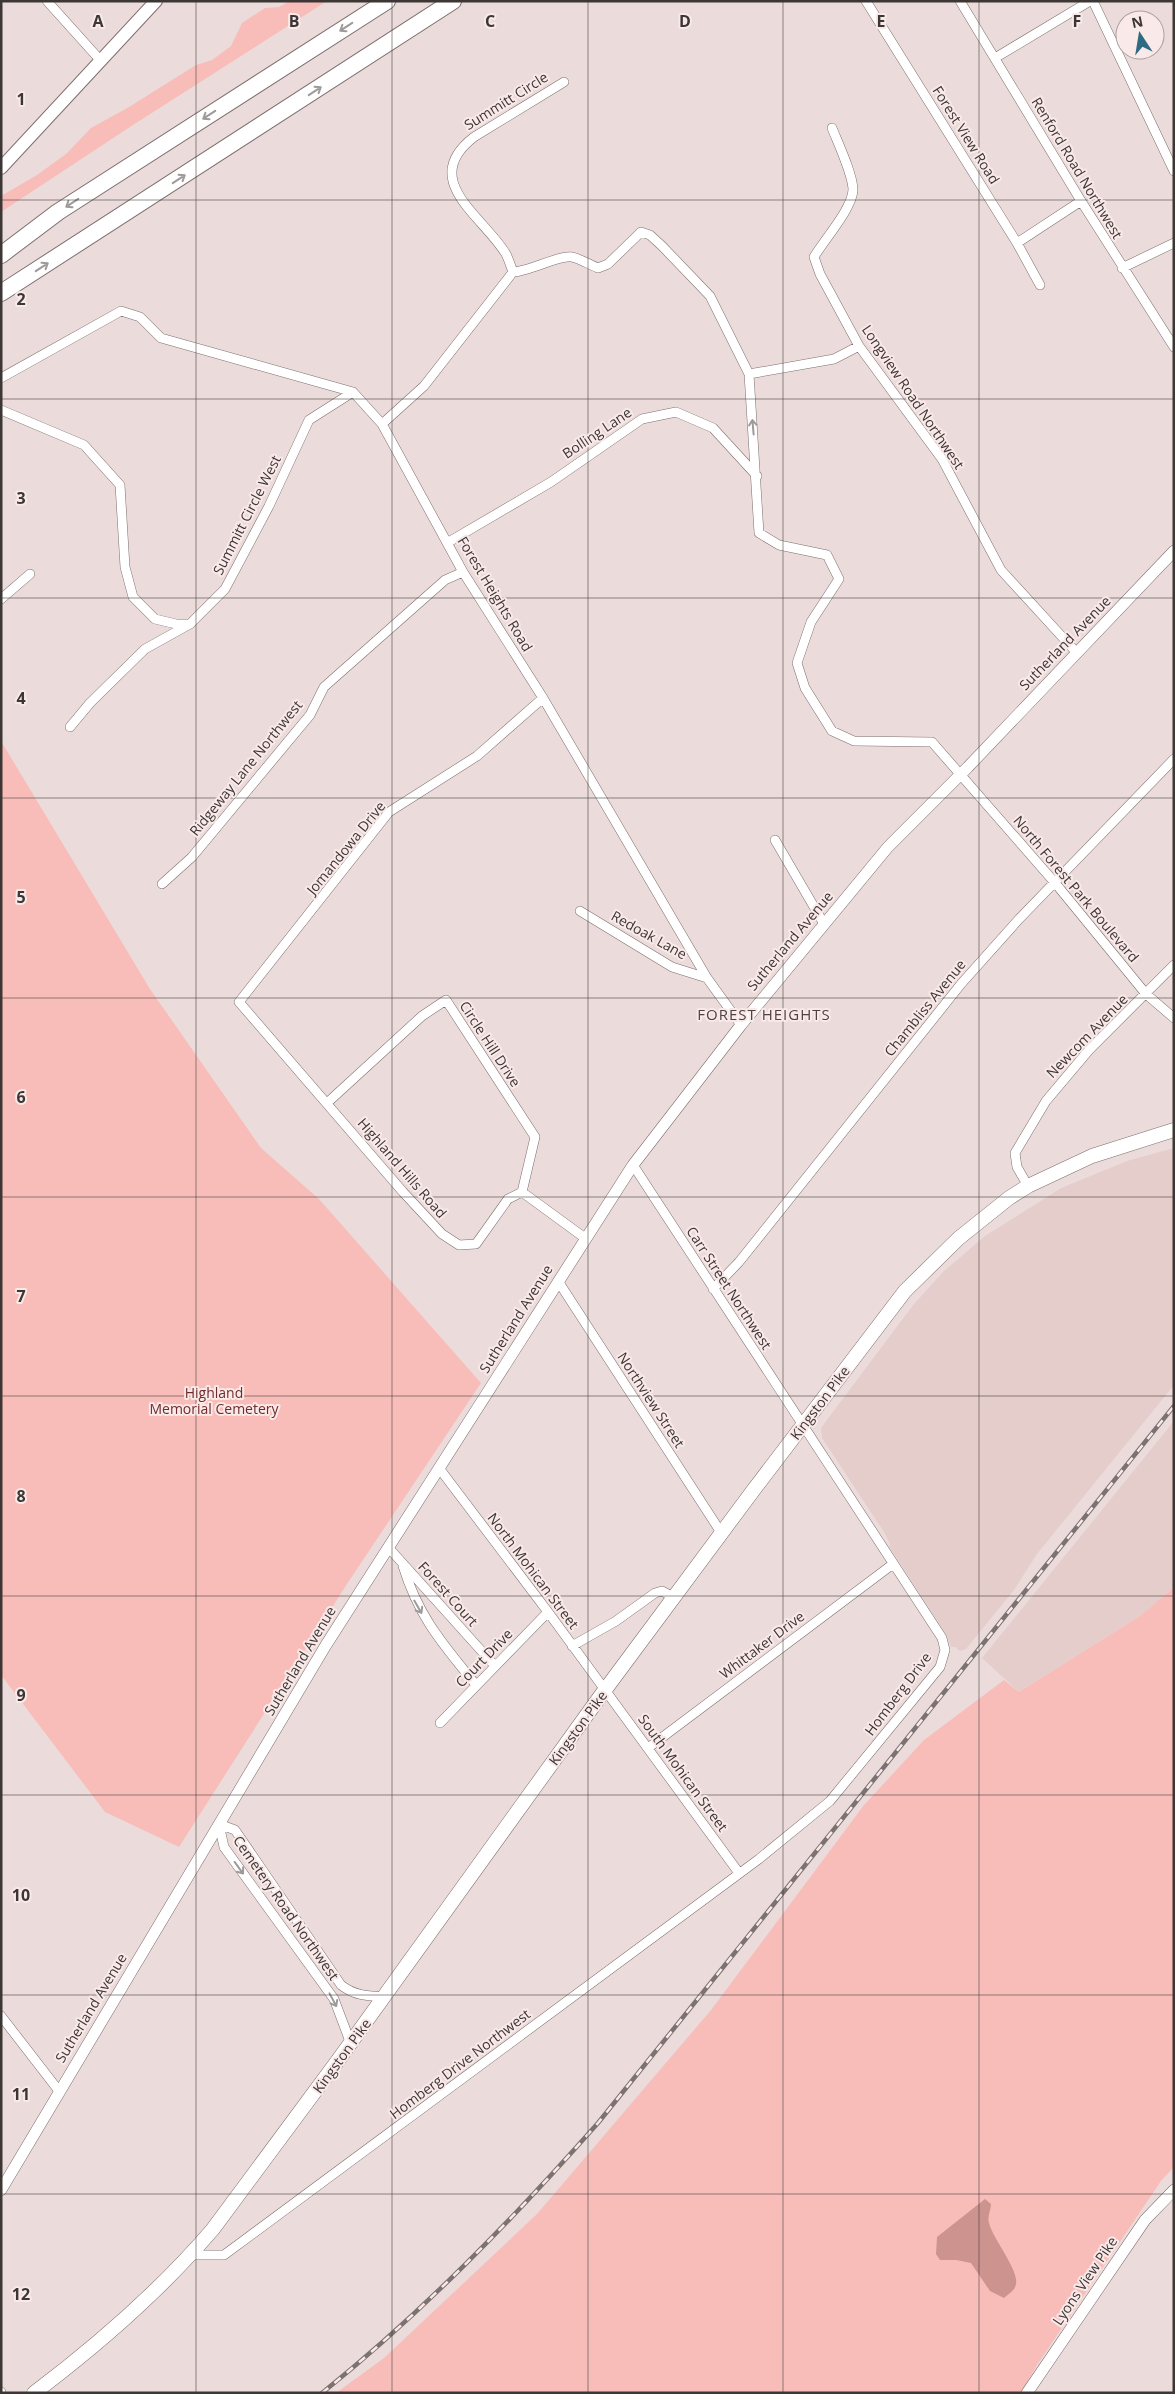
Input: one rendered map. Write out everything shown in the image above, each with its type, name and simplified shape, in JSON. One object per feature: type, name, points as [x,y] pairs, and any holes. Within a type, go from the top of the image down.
[{"type":"highway","points":[[1,255],[58,212],[387,1]]},
{"type":"highway","points":[[1,293],[453,1]]},
{"type":"main road","points":[[1,168],[156,1]]},
{"type":"main road","name":"Kingston Pike","points":[[34,2393],[118,2326],[191,2255],[249,2184],[605,1690],[905,1291],[958,1238],[1009,1198],[1028,1186],[1092,1156],[1174,1130]]},
{"type":"street","points":[[47,1],[101,61]]},
{"type":"street","name":"Forest View Road","points":[[866,1],[1017,243],[1040,285]]},
{"type":"street","name":"Renford Road Northwest","points":[[960,1],[1080,201],[1174,347]]},
{"type":"street","points":[[995,58],[1091,1],[1174,171]]},
{"type":"street","name":"Summitt Circle","points":[[513,272],[506,254],[465,206],[455,189],[451,171],[454,158],[460,147],[474,137],[564,82]]},
{"type":"street","name":"Longview Road Northwest","points":[[832,128],[845,162],[853,191],[844,215],[814,257],[820,274],[860,346],[942,459],[1001,570],[1076,652]]},
{"type":"street","points":[[1017,243],[1080,201]]},
{"type":"street","points":[[382,424],[424,386],[513,272],[526,271],[564,257],[573,258],[598,268],[608,264],[641,232],[650,235],[662,246],[710,296],[748,374],[757,476]]},
{"type":"street","points":[[1122,268],[1174,243]]},
{"type":"street","points":[[1,378],[121,311],[140,317],[161,338],[353,392]]},
{"type":"street","points":[[748,374],[834,359],[860,346]]},
{"type":"street","name":"Forest Heights Road","points":[[353,392],[382,424],[463,572],[543,698],[707,978],[740,1025]]},
{"type":"street","name":"Summitt Circle West","points":[[70,727],[90,703],[145,649],[190,624],[225,589],[269,506],[309,420],[353,392]]},
{"type":"street","points":[[1,410],[84,446],[120,485],[125,567],[134,597],[155,619],[176,624],[190,624]]},
{"type":"street","name":"Bolling Lane","points":[[447,543],[550,482],[642,419],[676,412],[713,428],[757,476]]},
{"type":"street","name":"North Forest Park Boulevard","points":[[757,476],[760,533],[778,545],[827,555],[839,578],[811,622],[797,663],[805,688],[832,731],[854,742],[932,742],[1056,884],[1146,994],[1174,1018]]},
{"type":"street","name":"Sutherland Avenue","points":[[1,2190],[219,1824],[388,1547],[632,1165],[740,1025],[888,847],[960,775],[1174,551]]},
{"type":"street","name":"Ridgeway Lane Northwest","points":[[162,884],[192,857],[310,716],[324,687],[445,580],[463,572]]},
{"type":"street","points":[[1,599],[30,574]]},
{"type":"street","name":"Jomandowa Drive","points":[[239,1002],[390,812],[477,756],[543,698]]},
{"type":"street","name":"Chambliss Avenue","points":[[713,1289],[739,1262],[962,984],[1020,919],[1056,884],[1174,759]]},
{"type":"street","points":[[775,840],[824,924]]},
{"type":"street","name":"Redoak Lane","points":[[580,911],[672,967],[707,978]]},
{"type":"street","name":"Newcom Avenue","points":[[1028,1186],[1015,1160],[1018,1147],[1062,1080],[1174,964]]},
{"type":"street","name":"Circle Hill Drive","points":[[327,1102],[422,1016],[446,1000],[534,1137],[522,1192]]},
{"type":"street","name":"Highland Hills Road","points":[[239,1002],[403,1192],[442,1234],[459,1245],[476,1244],[508,1199],[522,1192]]},
{"type":"street","name":"Carr Street Northwest","points":[[632,1165],[803,1425]]},
{"type":"street","points":[[522,1192],[585,1238]]},
{"type":"street","name":"Northview Street","points":[[558,1281],[722,1534]]},
{"type":"street","name":"Homberg Drive","points":[[739,1873],[830,1802],[940,1667],[945,1650],[942,1638],[803,1425]]},
{"type":"street","name":"North Mohican Street","points":[[439,1468],[605,1690]]},
{"type":"street","name":"Forest Court","points":[[388,1547],[495,1666]]},
{"type":"street","name":"Forest Court","points":[[401,1562],[412,1595],[431,1629],[476,1685]]},
{"type":"street","name":"Whittaker Drive","points":[[648,1748],[893,1564]]},
{"type":"street","points":[[572,1646],[616,1621],[655,1593],[662,1590],[675,1598]]},
{"type":"street","name":"Court Drive","points":[[440,1723],[548,1612]]},
{"type":"street","name":"South Mohican Street","points":[[605,1690],[739,1873]]},
{"type":"street","name":"Cemetery Road Northwest","points":[[219,1824],[235,1830],[342,1985],[351,1992],[362,1996],[384,1997]]},
{"type":"street","name":"Cemetery Road Northwest","points":[[219,1824],[224,1847],[334,1999],[351,2044]]},
{"type":"street","name":"Homberg Drive Northwest","points":[[191,2255],[224,2255],[739,1873]]},
{"type":"street","points":[[1,2016],[59,2091]]},
{"type":"street","name":"Lyons View Pike","points":[[1027,2393],[1145,2220],[1174,2190]]},
{"type":"shaded area","points":[[1174,1148],[1174,1385],[1037,1554],[1014,1590],[966,1649],[960,1651],[955,1647],[951,1647],[947,1636],[889,1546],[890,1544],[884,1532],[822,1438],[821,1428],[914,1304],[944,1271],[985,1236],[1061,1188],[1127,1161]]},
{"type":"shaded area","points":[[1174,1421],[1174,1587],[1140,1616],[1019,1692],[982,1658]]},
{"type":"shaded area","points":[[985,2199],[991,2204],[988,2218],[991,2230],[1010,2263],[1016,2278],[1014,2289],[1004,2298],[990,2291],[971,2263],[956,2260],[940,2260],[936,2254],[937,2237]]},
{"type":"green space","points":[[290,1],[327,1],[1,212],[1,196],[37,175],[66,154],[91,128],[129,107],[196,65],[212,60],[231,46],[242,23],[265,8],[279,7]]},
{"type":"green space","name":"Highland Memorial Cemetery","points":[[1,741],[150,989],[261,1148],[319,1199],[481,1383],[347,1584],[179,1847],[105,1812],[1,1675]]},
{"type":"green space","points":[[1174,1587],[1174,2167],[1161,2181],[1037,2365],[1021,2393],[336,2393],[384,2358],[537,2214],[711,2010],[864,1805],[924,1740],[1004,1680],[1019,1692],[1140,1616]]},
{"type":"railway","points":[[322,2393],[396,2330],[466,2264],[598,2123],[1174,1406]]},
{"type":"district","name":"FOREST HEIGHTS","points":[[764,1015]]}]
